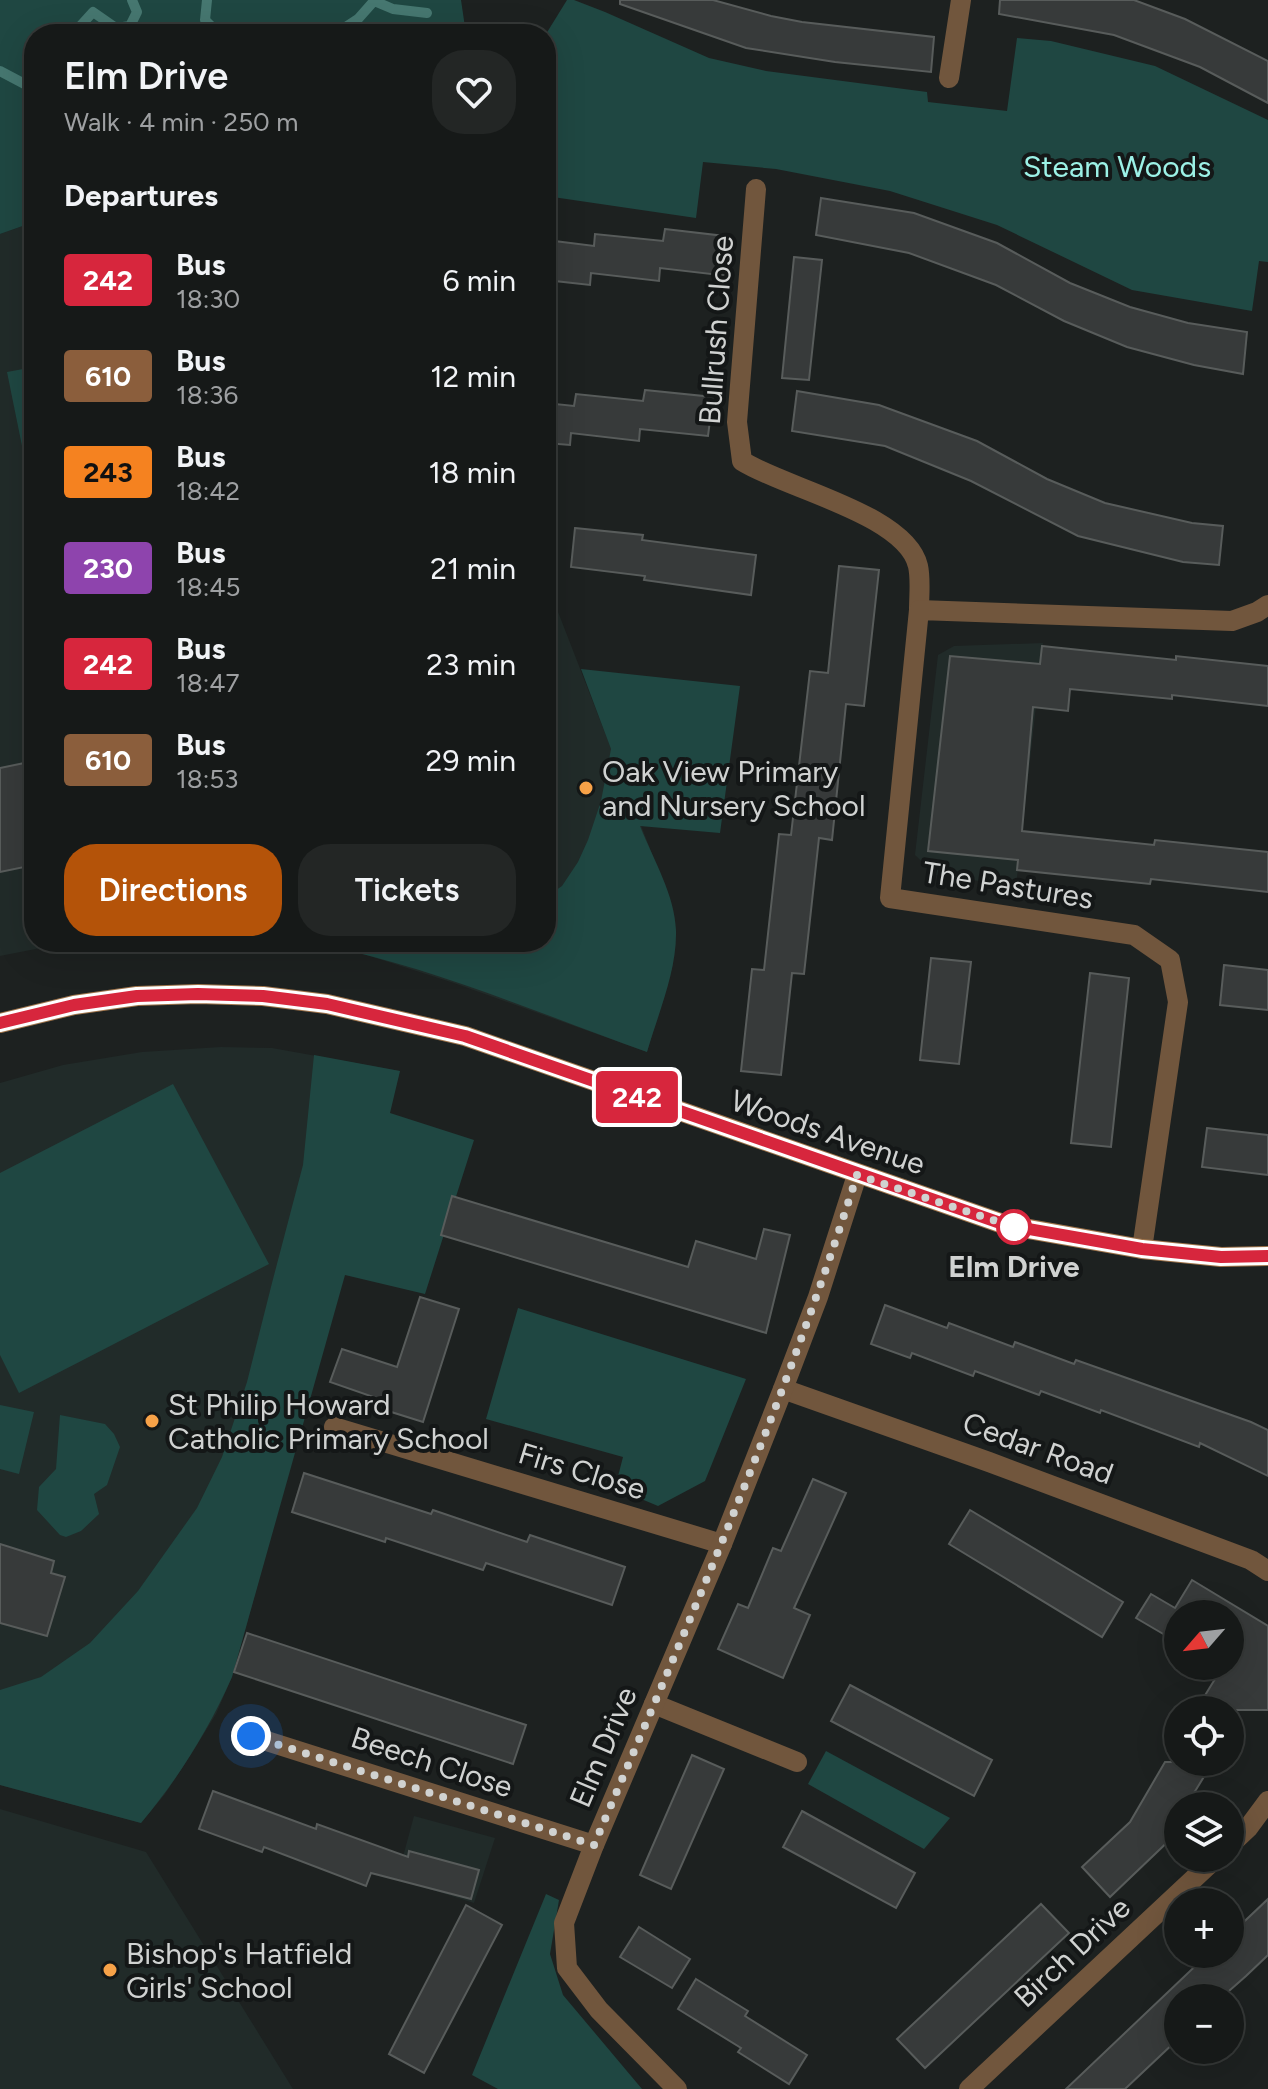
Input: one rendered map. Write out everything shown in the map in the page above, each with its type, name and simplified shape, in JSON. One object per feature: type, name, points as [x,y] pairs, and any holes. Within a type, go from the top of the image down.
[{"type":"street","points":[[949,78],[961,0]]},
{"type":"street","name":"Bullrush Close","points":[[756,189],[737,422],[742,461],[781,481],[875,519],[902,541],[918,565],[919,610]]},
{"type":"street","points":[[919,610],[1232,621],[1268,605]]},
{"type":"street","name":"The Pastures","points":[[919,610],[890,898],[1134,935],[1170,960],[1178,1002],[1142,1249]]},
{"type":"street","name":"Woods Avenue","points":[[0,1023],[74,1005],[137,996],[263,996],[327,1004],[465,1036],[1006,1225],[1142,1249],[1221,1257],[1268,1256]]},
{"type":"street","name":"Elm Drive","points":[[677,2089],[599,2010],[567,1968],[564,1923],[783,1389],[818,1297],[857,1175]]},
{"type":"street","name":"Cedar Road","points":[[783,1389],[1251,1560],[1268,1571]]},
{"type":"street","name":"Firs Close","points":[[334,1427],[722,1544]]},
{"type":"street","points":[[654,1704],[797,1762]]},
{"type":"street","name":"Beech Close","points":[[251,1736],[594,1845]]},
{"type":"street","points":[[1244,1832],[1268,1801]]},
{"type":"street","name":"Birch Drive","points":[[969,2089],[1201,1872]]},
{"type":"shaded area","points":[[24,226],[24,951],[0,956],[0,234]]},
{"type":"shaded area","name":"Oak View Primary and Nursery School","points":[[556,607],[668,895],[676,930],[672,968],[647,1052],[357,952],[556,952]]},
{"type":"shaded area","points":[[1043,643],[1016,886],[936,875],[915,855],[938,655],[954,646]]},
{"type":"shaded area","name":"St Philip Howard Catholic Primary School","points":[[221,1047],[272,1048],[400,1071],[232,1677],[216,1714],[192,1753],[141,1823],[0,1785],[0,1083],[63,1065],[142,1052]]},
{"type":"shaded area","name":"Bishop's Hatfield Girls' School","points":[[0,1809],[146,1852],[293,2089],[0,2089]]},
{"type":"shaded area","points":[[414,1816],[495,1838],[474,1903],[397,1879]]},
{"type":"green space","points":[[0,0],[461,0],[465,24],[24,24],[24,226],[0,234]]},
{"type":"green space","name":"Steam Woods","points":[[567,0],[574,0],[709,58],[766,71],[927,92],[928,102],[1007,111],[1017,38],[1051,41],[1155,66],[1268,120],[1268,262],[1259,261],[1252,311],[1132,290],[997,225],[890,191],[776,169],[703,162],[696,218],[556,197],[556,24],[552,24]]},
{"type":"green space","points":[[24,369],[24,456],[7,372]]},
{"type":"green space","name":"Oak View Primary and Nursery School","points":[[581,669],[740,686],[720,833],[640,826],[668,891],[676,931],[670,977],[647,1052],[447,979],[353,952],[556,952],[556,890],[578,862],[588,840],[601,801],[611,749]]},
{"type":"green space","points":[[314,1055],[400,1071],[390,1113],[474,1140],[425,1294],[345,1275],[232,1677],[191,1754],[141,1823],[0,1785],[0,1690],[41,1677],[90,1643],[138,1591],[197,1508],[222,1457],[247,1382],[303,1165]]},
{"type":"green space","points":[[173,1084],[269,1264],[19,1393],[0,1355],[0,1173]]},
{"type":"green space","points":[[518,1308],[746,1379],[705,1481],[658,1506],[615,1488],[623,1457],[486,1419]]},
{"type":"green space","points":[[0,1405],[34,1412],[19,1474],[0,1469]]},
{"type":"green space","points":[[60,1415],[105,1424],[120,1447],[107,1485],[94,1494],[99,1514],[81,1531],[66,1537],[60,1535],[37,1510],[39,1487],[56,1469]]},
{"type":"green space","points":[[826,1751],[950,1818],[924,1849],[808,1784]]},
{"type":"green space","points":[[546,1894],[559,1900],[550,1954],[563,1995],[642,2089],[498,2089],[472,2075]]},
{"type":"building","points":[[620,0],[713,0],[802,22],[934,37],[931,72],[835,62],[746,48],[620,4]]},
{"type":"building","points":[[1000,0],[1134,0],[1185,19],[1268,61],[1268,103],[1200,67],[1114,35],[999,14]]},
{"type":"building","points":[[821,198],[914,213],[997,243],[1070,283],[1130,307],[1188,323],[1247,332],[1243,374],[1127,347],[1064,321],[996,285],[909,253],[816,235]]},
{"type":"building","points":[[665,229],[733,237],[728,276],[660,268],[659,281],[591,273],[590,285],[556,281],[556,241],[594,246],[595,234],[663,241]]},
{"type":"building","points":[[794,257],[822,260],[809,380],[782,378]]},
{"type":"building","points":[[645,390],[713,397],[708,436],[640,429],[639,441],[571,433],[570,445],[556,444],[556,404],[574,406],[576,394],[643,401]]},
{"type":"building","points":[[797,391],[879,405],[977,441],[1047,479],[1105,503],[1192,523],[1223,526],[1219,565],[1183,562],[1078,536],[971,481],[885,446],[792,431]]},
{"type":"building","points":[[575,528],[643,535],[642,540],[756,555],[751,595],[644,580],[645,576],[571,567]]},
{"type":"building","points":[[839,566],[879,570],[864,706],[846,704],[832,840],[819,838],[804,974],[792,973],[781,1075],[741,1071],[752,969],[764,970],[779,834],[791,835],[810,671],[828,673]]},
{"type":"building","points":[[1042,646],[1268,666],[1268,706],[1172,695],[1172,699],[1070,689],[1068,711],[1033,707],[1022,831],[1154,845],[1155,840],[1268,852],[1268,892],[1151,879],[1150,884],[1017,870],[1018,860],[928,851],[950,656],[1040,664]]},
{"type":"building","points":[[24,763],[24,867],[0,872],[0,768]]},
{"type":"building","points":[[931,958],[971,962],[959,1064],[920,1060]]},
{"type":"building","points":[[1224,965],[1268,970],[1268,1010],[1220,1005]]},
{"type":"building","points":[[1090,973],[1129,978],[1111,1147],[1071,1143]]},
{"type":"building","points":[[1207,1128],[1268,1135],[1268,1175],[1202,1167]]},
{"type":"building","points":[[452,1196],[688,1267],[696,1241],[756,1259],[764,1229],[790,1235],[766,1333],[441,1235]]},
{"type":"building","points":[[420,1297],[459,1309],[423,1422],[385,1410],[388,1402],[330,1382],[342,1349],[397,1367]]},
{"type":"building","points":[[885,1305],[947,1328],[949,1323],[1013,1347],[1015,1342],[1074,1364],[1076,1360],[1251,1422],[1268,1430],[1268,1476],[1200,1443],[1199,1447],[1101,1410],[1100,1413],[975,1371],[973,1376],[912,1353],[910,1358],[871,1344]]},
{"type":"building","points":[[304,1473],[431,1514],[433,1510],[527,1542],[530,1535],[625,1567],[612,1605],[486,1563],[483,1570],[386,1538],[385,1542],[292,1512]]},
{"type":"building","points":[[813,1479],[846,1493],[794,1608],[810,1615],[783,1678],[718,1649],[738,1604],[748,1608],[773,1548],[781,1551]]},
{"type":"building","points":[[970,1510],[1123,1602],[1102,1637],[949,1544]]},
{"type":"building","points":[[0,1544],[54,1561],[51,1573],[65,1577],[47,1636],[0,1623]]},
{"type":"building","points":[[1192,1580],[1225,1600],[1180,1600]]},
{"type":"building","points":[[1151,1594],[1164,1602],[1164,1634],[1136,1618]]},
{"type":"building","points":[[1244,1611],[1268,1626],[1268,1710],[1244,1710],[1244,1696],[1205,1696],[1214,1680],[1244,1680]]},
{"type":"building","points":[[247,1633],[526,1725],[513,1764],[234,1672]]},
{"type":"building","points":[[850,1685],[992,1760],[974,1796],[831,1721]]},
{"type":"building","points":[[692,1755],[724,1769],[671,1889],[640,1875]]},
{"type":"building","points":[[1164,1764],[1164,1776],[1204,1776],[1195,1792],[1164,1792],[1164,1845],[1110,1897],[1082,1867],[1130,1822]]},
{"type":"building","points":[[213,1791],[316,1829],[317,1824],[408,1857],[409,1851],[479,1870],[471,1899],[371,1873],[366,1886],[264,1847],[262,1852],[199,1829]]},
{"type":"building","points":[[802,1811],[915,1873],[896,1908],[783,1847]]},
{"type":"building","points":[[1268,1899],[1268,1955],[1246,1976],[1237,1984],[1176,1984],[1193,1968],[1244,1968],[1244,1922]]},
{"type":"building","points":[[1041,1904],[1069,1933],[925,2068],[897,2039]]},
{"type":"building","points":[[466,1905],[502,1925],[424,2073],[389,2054]]},
{"type":"building","points":[[639,1927],[690,1959],[672,1988],[620,1957]]},
{"type":"building","points":[[696,1979],[748,2011],[745,2016],[807,2055],[789,2084],[738,2052],[741,2048],[678,2009]]},
{"type":"building","points":[[1164,1996],[1164,2052],[1125,2089],[1066,2089]]},
{"type":"waterway","points":[[131,24],[137,12],[132,0]]},
{"type":"waterway","points":[[207,0],[205,20],[209,24]]},
{"type":"waterway","points":[[350,24],[374,1],[393,9],[427,13]]},
{"type":"waterway","points":[[82,24],[93,12],[110,24]]},
{"type":"waterway","points":[[0,71],[24,84]]},
{"type":"bus line","name":"242","points":[[0,1023],[74,1005],[137,996],[263,996],[327,1004],[465,1036],[1006,1225],[1142,1249],[1221,1257],[1268,1256]]},
{"type":"place","name":"Oak View Primary and Nursery School","points":[[586,788]]},
{"type":"place","name":"Elm Drive","points":[[1014,1227]]},
{"type":"place","name":"St Philip Howard Catholic Primary School","points":[[152,1421]]},
{"type":"place","name":"Bishop's Hatfield Girls' School","points":[[110,1970]]},
{"type":"route","points":[[251,1736],[594,1845],[722,1544],[783,1389],[818,1297],[857,1175],[1014,1227]]}]
